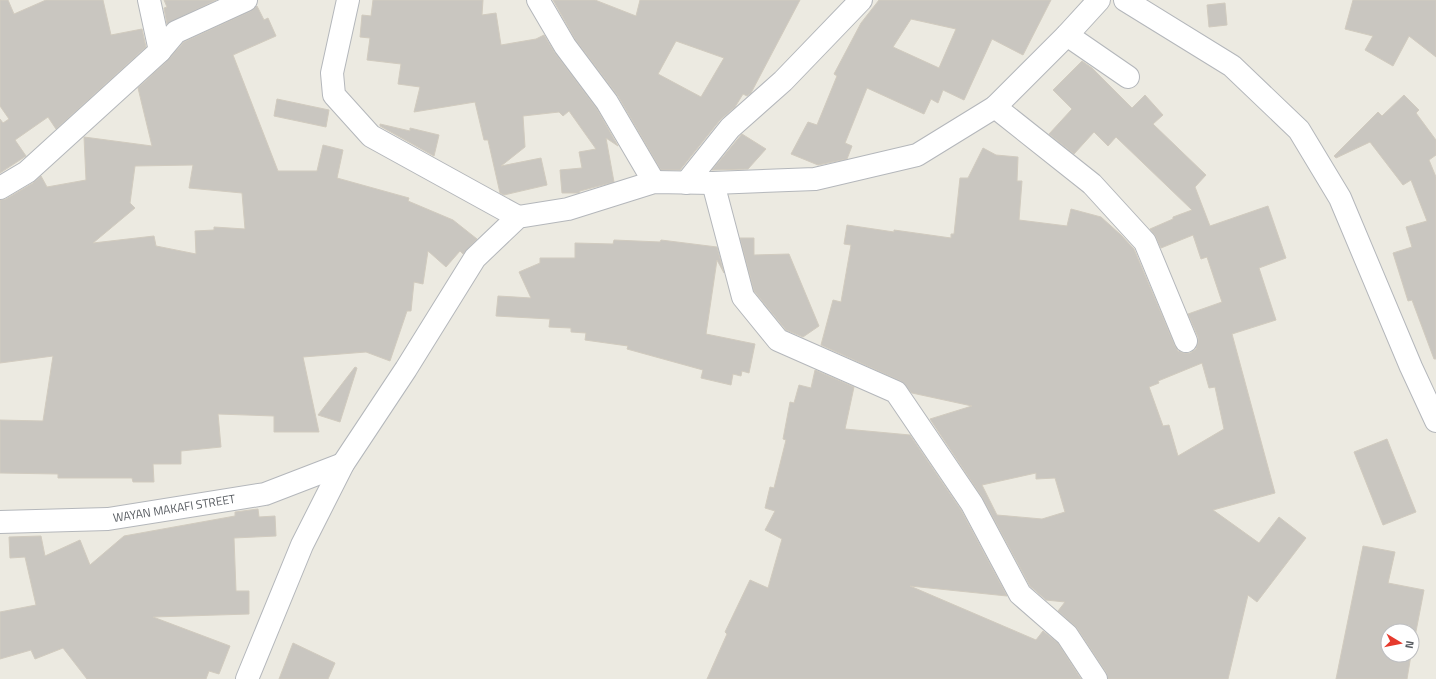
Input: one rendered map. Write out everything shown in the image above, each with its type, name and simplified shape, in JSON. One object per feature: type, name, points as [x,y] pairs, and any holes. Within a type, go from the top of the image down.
[{"type":"street","points":[[149,0],[160,52]]},
{"type":"street","points":[[0,188],[27,172],[160,52],[176,32],[246,0]]},
{"type":"street","points":[[348,0],[332,73],[334,95],[371,136],[518,217]]},
{"type":"street","points":[[538,0],[565,46],[607,102],[654,182]]},
{"type":"street","points":[[686,183],[730,128],[783,81],[861,0]]},
{"type":"street","points":[[247,679],[302,545],[343,464],[406,369],[475,258],[518,217],[568,209],[654,182],[713,183],[815,179],[917,155],[995,107],[1067,35],[1099,0]]},
{"type":"street","points":[[1125,0],[1232,66],[1299,130],[1340,198],[1411,367],[1436,421]]},
{"type":"street","points":[[1067,35],[1128,77]]},
{"type":"street","points":[[995,107],[1092,184],[1145,242],[1186,341]]},
{"type":"street","points":[[713,183],[743,297],[778,340],[896,392],[972,504],[1020,594],[1067,635],[1096,679]]},
{"type":"street","name":"WAYAN MAKAFI STREET","points":[[0,522],[108,519],[264,494],[343,464]]},
{"type":"building","points":[[0,0],[8,0],[14,14],[46,0],[103,0],[111,35],[142,29],[146,47],[56,129],[48,117],[15,140],[26,156],[0,173],[0,119],[3,123],[9,119],[0,106]]},
{"type":"building","points":[[164,0],[216,0],[167,24],[164,8],[167,7]]},
{"type":"building","points":[[373,0],[483,0],[482,15],[496,13],[501,45],[536,39],[544,35],[555,53],[597,109],[618,146],[606,138],[614,182],[580,191],[579,193],[562,193],[560,170],[582,168],[579,152],[596,149],[569,111],[563,116],[559,112],[523,116],[525,147],[501,166],[541,158],[547,185],[504,195],[500,193],[488,140],[484,140],[475,102],[414,112],[420,87],[398,84],[401,64],[367,60],[370,38],[360,37],[362,15],[371,16]]},
{"type":"building","points":[[553,0],[595,0],[636,16],[640,0],[800,0],[751,93],[747,96],[743,94],[735,107],[720,120],[680,170],[661,170],[618,96],[575,39]],"holes":[[[676,41],[724,58],[701,97],[658,74]]]},
{"type":"building","points":[[879,0],[1051,0],[1023,55],[992,39],[964,100],[943,90],[938,103],[931,99],[924,114],[867,88],[845,143],[852,146],[847,159],[818,165],[791,154],[808,122],[817,125],[837,76],[834,74],[861,23]],"holes":[[[911,19],[956,29],[939,68],[893,47]]]},
{"type":"building","points":[[1353,0],[1436,0],[1436,57],[1409,36],[1393,66],[1365,50],[1373,36],[1345,29]]},
{"type":"building","points":[[1225,3],[1227,25],[1209,27],[1207,5]]},
{"type":"building","points":[[257,6],[264,20],[268,18],[276,36],[233,55],[278,171],[317,171],[323,145],[343,150],[337,178],[409,198],[408,201],[453,220],[477,239],[463,254],[460,251],[446,267],[428,251],[423,284],[414,282],[411,311],[407,311],[390,361],[366,352],[303,357],[319,432],[274,432],[274,416],[218,414],[221,447],[181,451],[181,464],[153,464],[154,482],[133,482],[132,478],[58,478],[58,474],[0,473],[0,420],[43,421],[53,356],[0,363],[0,200],[6,199],[33,183],[41,176],[47,187],[86,180],[84,137],[152,146],[138,88],[168,60],[184,42],[251,11]],"holes":[[[193,165],[189,188],[242,193],[245,229],[214,227],[214,230],[195,231],[196,254],[156,246],[154,236],[93,243],[135,208],[130,203],[135,166]]]},
{"type":"building","points":[[1082,61],[1092,68],[1132,108],[1145,95],[1163,115],[1153,124],[1206,175],[1195,187],[1210,226],[1268,206],[1286,258],[1259,268],[1276,320],[1232,334],[1275,493],[1213,510],[1259,543],[1279,517],[1306,538],[1257,602],[1248,595],[1228,679],[1108,679],[1106,672],[1077,628],[1058,611],[1065,602],[1046,600],[1030,586],[982,497],[930,419],[972,406],[912,393],[901,381],[821,345],[833,300],[841,302],[851,245],[844,244],[847,225],[951,238],[951,234],[954,234],[960,178],[968,178],[983,148],[996,155],[1018,157],[1017,181],[1022,181],[1019,220],[1067,226],[1071,209],[1101,217],[1121,235],[1134,249],[1178,351],[1190,353],[1196,349],[1198,337],[1188,314],[1222,302],[1207,257],[1201,259],[1193,235],[1161,248],[1150,229],[1173,219],[1173,217],[1192,210],[1116,137],[1108,146],[1094,132],[1074,154],[1049,134],[1072,109],[1053,90]],"holes":[[[1202,363],[1209,388],[1215,387],[1224,429],[1178,456],[1169,425],[1163,426],[1149,387],[1159,383],[1158,381]],[[1036,473],[1036,479],[1055,478],[1065,512],[1042,519],[997,515],[982,485]]]},
{"type":"building","points":[[1404,95],[1419,110],[1416,113],[1436,140],[1436,155],[1429,160],[1436,177],[1436,359],[1434,359],[1412,300],[1408,301],[1393,253],[1412,247],[1406,227],[1427,221],[1411,180],[1403,185],[1370,142],[1336,158],[1334,156],[1378,112],[1382,116]]},
{"type":"building","points":[[277,99],[329,110],[326,127],[274,116]]},
{"type":"building","points":[[380,124],[410,131],[410,128],[439,135],[434,156],[380,126]]},
{"type":"building","points":[[742,134],[766,149],[748,169],[712,170]]},
{"type":"building","points":[[740,238],[754,238],[754,255],[789,254],[819,326],[803,337],[786,330],[754,291]]},
{"type":"building","points":[[614,240],[660,242],[661,240],[717,247],[724,273],[717,260],[706,334],[755,344],[749,373],[742,371],[741,376],[733,374],[731,385],[701,378],[703,370],[627,349],[628,346],[585,340],[586,333],[571,332],[571,328],[549,327],[550,319],[496,316],[498,296],[531,298],[519,272],[540,263],[540,258],[575,258],[575,243],[613,244]]},
{"type":"building","points":[[355,367],[357,368],[340,422],[318,415]]},
{"type":"building","points":[[815,370],[854,387],[845,429],[910,435],[961,510],[1007,596],[910,586],[1036,640],[1043,631],[1058,643],[1081,679],[707,679],[727,634],[725,632],[750,580],[768,588],[782,539],[765,530],[775,511],[765,508],[770,487],[774,488],[786,440],[783,439],[790,402],[794,403],[799,385],[811,388]]},
{"type":"building","points":[[1387,439],[1416,512],[1383,525],[1354,452]]},
{"type":"building","points":[[258,509],[259,517],[275,516],[276,536],[234,538],[236,591],[249,591],[249,614],[153,617],[230,646],[219,674],[209,671],[206,679],[87,679],[63,648],[35,659],[31,650],[0,659],[0,612],[36,605],[25,557],[10,558],[9,537],[41,536],[45,556],[80,540],[90,565],[124,536],[235,516],[235,512]]},
{"type":"building","points":[[1363,546],[1395,552],[1388,583],[1424,590],[1418,623],[1380,623],[1380,663],[1410,663],[1407,679],[1336,679]]},
{"type":"building","points":[[293,643],[335,663],[328,679],[279,679]]}]
